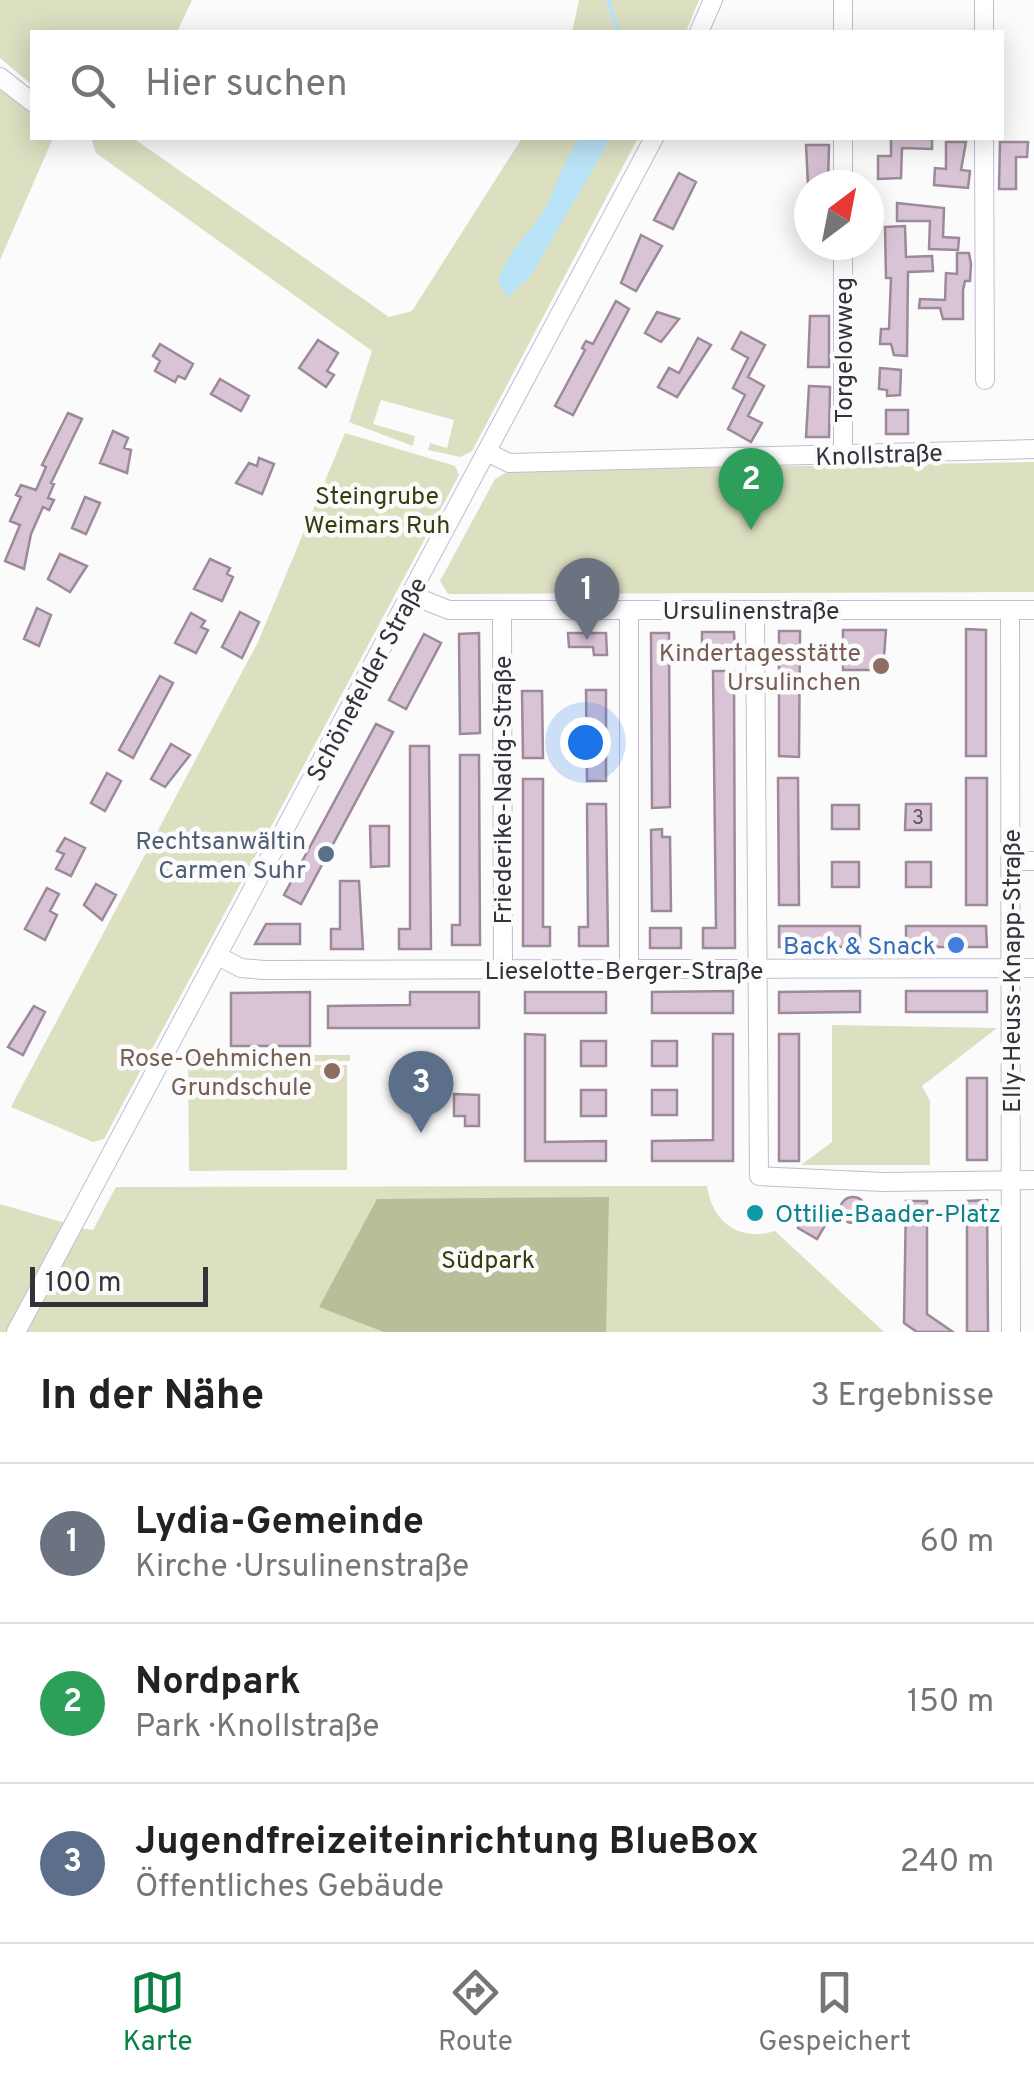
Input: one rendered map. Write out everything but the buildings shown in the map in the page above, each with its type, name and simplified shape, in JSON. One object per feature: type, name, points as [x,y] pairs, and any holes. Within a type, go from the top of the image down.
[{"type":"street","points":[[700,30],[713,0]]},
{"type":"street","points":[[843,0],[843,30]]},
{"type":"street","points":[[984,0],[984,30]]},
{"type":"street","points":[[0,76],[30,100]]},
{"type":"street","name":"Schönefelder Straße","points":[[16,1332],[653,140]]},
{"type":"street","points":[[843,140],[843,170]]},
{"type":"street","points":[[984,140],[985,380]]},
{"type":"street","name":"Torgelowweg","points":[[843,260],[844,456]]},
{"type":"street","name":"Knollstraße","points":[[487,452],[508,463],[1034,449]]},
{"type":"street","name":"Ursulinenstraße","points":[[410,595],[444,609],[1034,610]]},
{"type":"street","name":"Friederike-Nadig-Straße","points":[[502,610],[503,970]]},
{"type":"street","points":[[629,610],[629,970]]},
{"type":"street","points":[[756,610],[759,1176],[882,1182],[1034,1180]]},
{"type":"street","name":"Elly-Heuss-Knapp-Straße","points":[[1010,610],[1010,1332]]},
{"type":"street","points":[[1011,861],[1034,861]]},
{"type":"street","name":"Lieselotte-Berger-Straße","points":[[218,956],[241,968],[264,970],[1034,968]]},
{"type":"green space","points":[[0,0],[192,0],[178,30],[30,30],[30,83],[0,58]]},
{"type":"green space","points":[[579,0],[699,0],[687,30],[572,30]]},
{"type":"green space","points":[[0,89],[30,112],[30,140],[52,140],[0,260]]},
{"type":"green space","points":[[92,140],[136,140],[389,317],[412,311],[521,140],[637,140],[472,451],[460,457],[428,450],[430,443],[447,448],[454,420],[381,400],[373,424],[415,436],[413,446],[349,422],[372,351],[96,153]]},
{"type":"green space","name":"Steingrube Weimars Ruh","points":[[345,433],[455,466],[459,475],[104,1139],[93,1142],[11,1107],[258,642]]},
{"type":"green space","points":[[1034,462],[1034,592],[448,594],[440,581],[495,479],[509,471]]},
{"type":"green space","points":[[832,1025],[997,1028],[922,1086],[930,1101],[930,1165],[801,1165],[832,1142]]},
{"type":"green space","points":[[189,1055],[350,1055],[350,1061],[185,1063]]},
{"type":"green space","points":[[188,1065],[347,1065],[347,1170],[189,1171]]},
{"type":"green space","name":"Südpark","points":[[707,1186],[715,1210],[729,1226],[750,1234],[775,1231],[884,1332],[26,1332],[79,1228],[93,1230],[116,1187]]},
{"type":"green space","points":[[609,1197],[606,1332],[384,1332],[319,1307],[377,1199]]},
{"type":"green space","points":[[0,1204],[65,1223],[8,1332],[0,1332]]},
{"type":"water","points":[[579,140],[610,140],[530,277],[507,297],[498,281],[502,270],[549,201]]},
{"type":"waterway","points":[[608,0],[617,30]]},
{"type":"place","name":"Nordpark","points":[[751,530]]},
{"type":"place","name":"Lydia-Gemeinde","points":[[587,640]]},
{"type":"place","name":"Kindertagesstätte Ursulinchen","points":[[881,666]]},
{"type":"place","name":"Rechtsanwältin Carmen Suhr","points":[[326,854]]},
{"type":"place","name":"Back & Snack","points":[[956,945]]},
{"type":"place","name":"Rose-Oehmichen Grundschule","points":[[332,1071]]},
{"type":"place","name":"Jugendfreizeiteinrichtung BlueBox","points":[[421,1133]]},
{"type":"place","name":"Ottilie-Baader-Platz","points":[[755,1213]]}]
